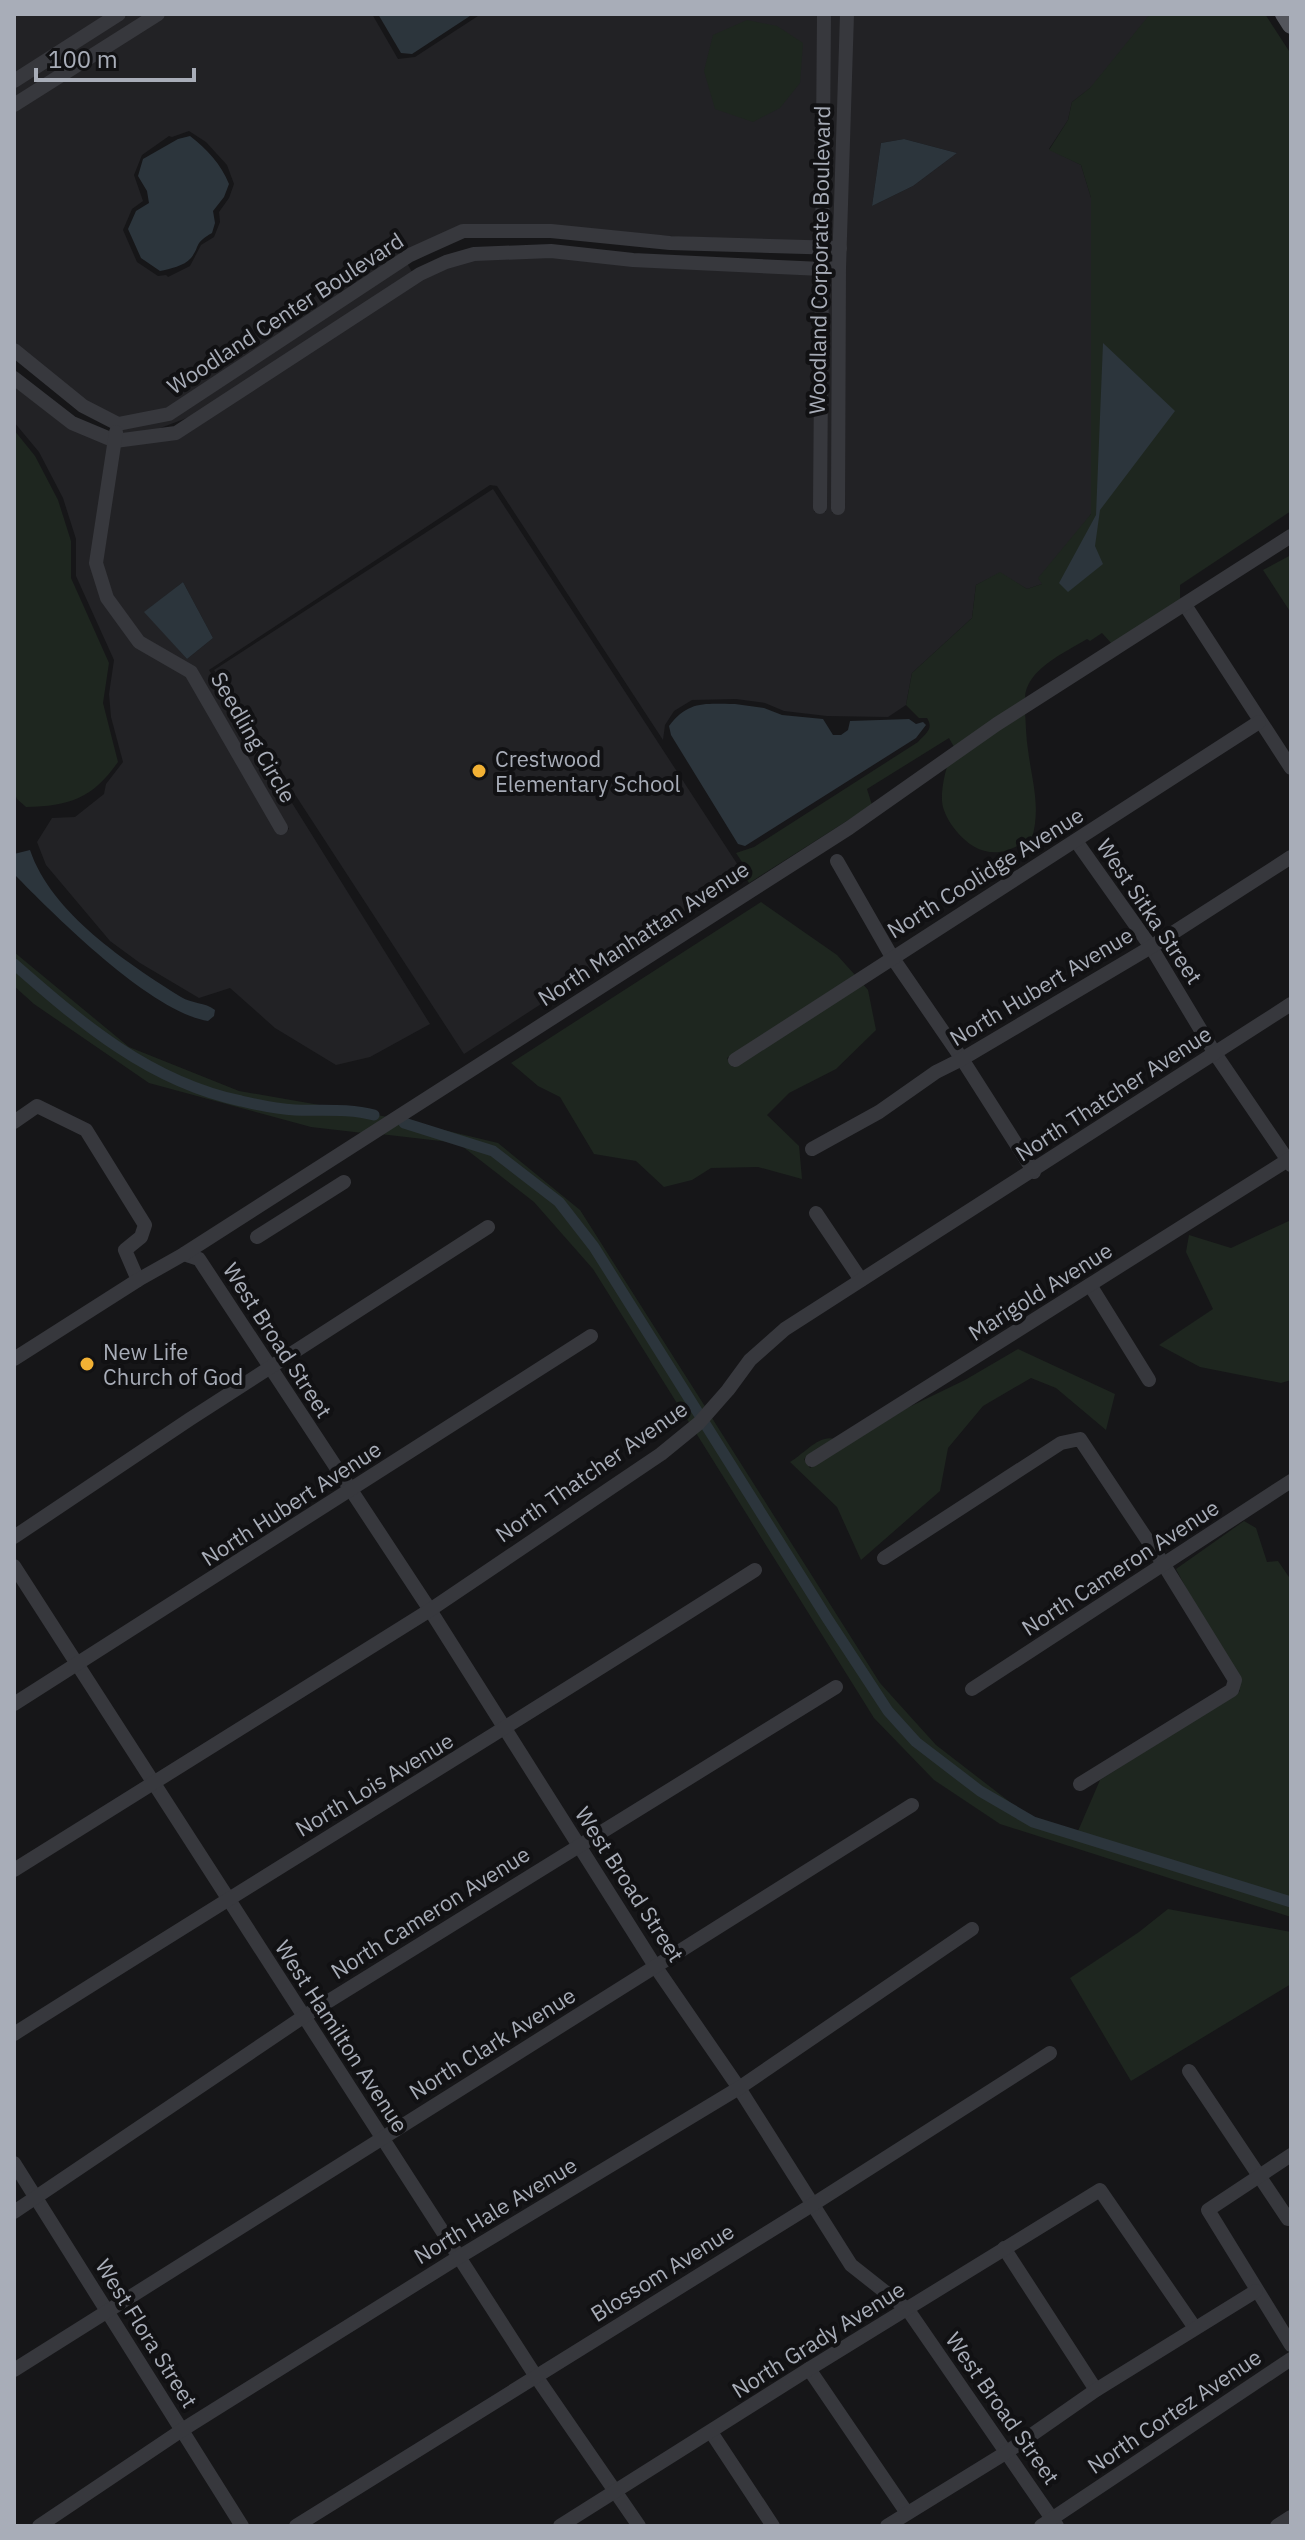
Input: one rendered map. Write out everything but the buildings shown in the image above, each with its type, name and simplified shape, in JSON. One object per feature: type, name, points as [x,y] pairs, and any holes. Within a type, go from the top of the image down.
[{"type":"main road","points":[[1284,14],[1291,25]]},
{"type":"street","points":[[14,81],[119,14]]},
{"type":"street","points":[[14,105],[158,14]]},
{"type":"street","name":"Woodland Corporate Boulevard","points":[[820,507],[824,14]]},
{"type":"street","name":"Woodland Corporate Boulevard","points":[[838,508],[839,268],[847,14]]},
{"type":"street","name":"Woodland Center Boulevard","points":[[118,424],[169,414],[410,255],[463,231],[551,231],[670,243],[840,248]]},
{"type":"street","points":[[611,258],[613,237]]},
{"type":"street","name":"Woodland Center Boulevard","points":[[115,441],[176,433],[420,274],[474,254],[551,251],[611,258],[839,268]]},
{"type":"street","points":[[410,255],[420,274]]},
{"type":"street","points":[[14,350],[83,406],[118,424]]},
{"type":"street","points":[[14,378],[72,423],[115,441]]},
{"type":"street","name":"Seedling Circle","points":[[118,424],[96,563],[107,598],[139,642],[191,672],[281,828]]},
{"type":"street","name":"North Manhattan Avenue","points":[[14,1359],[184,1254],[849,828],[997,724],[1291,536]]},
{"type":"street","points":[[1185,605],[1291,768]]},
{"type":"street","name":"North Coolidge Avenue","points":[[735,1060],[1259,722]]},
{"type":"street","name":"West Sitka Street","points":[[1076,841],[1151,947],[1214,1052],[1290,1161]]},
{"type":"street","name":"North Hubert Avenue","points":[[812,1149],[879,1112],[936,1072],[1151,947],[1291,857]]},
{"type":"street","points":[[837,861],[892,957],[1034,1172]]},
{"type":"street","name":"North Thatcher Avenue","points":[[14,1870],[430,1610],[661,1454],[713,1409],[750,1360],[773,1339],[1291,1004]]},
{"type":"street","points":[[14,1122],[37,1106],[86,1130],[145,1225],[141,1237],[125,1250],[138,1280]]},
{"type":"street","name":"Marigold Avenue","points":[[812,1460],[1290,1161]]},
{"type":"street","points":[[257,1237],[344,1182]]},
{"type":"street","points":[[287,1188],[301,1209]]},
{"type":"street","points":[[816,1213],[861,1280]]},
{"type":"street","points":[[14,1537],[269,1367],[488,1227]]},
{"type":"street","name":"West Broad Street","points":[[184,1254],[199,1259],[430,1610],[655,1966],[739,2088],[851,2265],[908,2310],[1007,2452],[1050,2524]]},
{"type":"street","points":[[1090,1285],[1149,1380]]},
{"type":"street","name":"North Hubert Avenue","points":[[14,1704],[591,1336]]},
{"type":"street","points":[[884,1558],[1061,1443],[1080,1439],[1164,1565],[1235,1680],[1232,1690],[1080,1784]]},
{"type":"street","name":"North Cameron Avenue","points":[[972,1689],[1291,1481]]},
{"type":"street","name":"West Hamilton Avenue","points":[[14,1566],[535,2375],[639,2526]]},
{"type":"street","name":"North Lois Avenue","points":[[14,2034],[227,1899],[505,1730],[755,1570]]},
{"type":"street","name":"North Cameron Avenue","points":[[14,2212],[303,2017],[836,1687]]},
{"type":"street","name":"North Clark Avenue","points":[[14,2370],[912,1805]]},
{"type":"street","name":"North Hale Avenue","points":[[39,2526],[182,2430],[459,2257],[739,2088],[972,1929]]},
{"type":"street","name":"Blossom Avenue","points":[[296,2526],[1050,2053]]},
{"type":"street","points":[[1189,2071],[1288,2219]]},
{"type":"street","points":[[1291,2155],[1208,2210],[1256,2291],[1285,2324],[1291,2345]]},
{"type":"street","name":"West Flora Street","points":[[14,2163],[242,2526]]},
{"type":"street","name":"North Grady Avenue","points":[[560,2526],[1100,2190],[1195,2328]]},
{"type":"street","points":[[1004,2248],[1096,2390]]},
{"type":"street","points":[[887,2526],[1007,2452],[1096,2390],[1256,2291]]},
{"type":"street","name":"North Cortez Avenue","points":[[1050,2524],[1291,2359]]},
{"type":"street","points":[[809,2369],[907,2513]]},
{"type":"street","points":[[711,2432],[773,2526]]},
{"type":"street","points":[[1277,2526],[1291,2517]]},
{"type":"shaded area","points":[[14,14],[109,14],[14,74]]},
{"type":"shaded area","points":[[130,14],[148,14],[14,99],[14,87]]},
{"type":"shaded area","points":[[168,14],[372,14],[398,59],[415,57],[481,14],[818,14],[816,243],[465,226],[167,409],[119,418],[86,401],[14,342],[14,112]],"holes":[[[189,131],[206,142],[227,165],[234,184],[229,198],[219,212],[220,222],[214,237],[201,245],[190,266],[168,277],[158,276],[137,262],[123,230],[132,209],[143,201],[134,175],[142,155],[169,136]]]},
{"type":"shaded area","points":[[378,14],[473,14],[412,54],[401,53]]},
{"type":"shaded area","points":[[830,14],[842,14],[834,242],[828,243]]},
{"type":"shaded area","points":[[853,14],[1159,14],[1110,73],[1072,102],[1068,120],[1049,149],[1081,165],[1093,204],[1091,270],[1095,404],[1091,514],[1048,582],[1027,589],[1000,573],[976,585],[972,618],[912,673],[906,705],[888,717],[827,716],[784,711],[765,703],[736,699],[692,700],[674,711],[665,725],[663,740],[497,486],[490,485],[209,670],[430,1024],[370,1057],[336,1065],[275,1028],[230,988],[199,998],[140,963],[110,941],[46,865],[37,842],[52,818],[75,817],[104,794],[106,784],[123,762],[111,717],[109,694],[114,660],[76,576],[76,539],[63,498],[39,452],[14,422],[14,386],[68,428],[108,444],[91,563],[101,600],[135,646],[187,676],[279,835],[289,829],[197,669],[143,637],[113,595],[102,562],[120,446],[179,437],[423,278],[475,259],[550,257],[632,266],[816,275],[814,512],[826,512],[828,274],[833,274],[832,513],[843,513],[845,267]],"holes":[[[904,139],[957,153],[913,186],[872,206],[881,143]],[[183,582],[213,638],[187,659],[145,612]]]},
{"type":"shaded area","points":[[1150,14],[1265,14],[1291,54],[1291,511],[1180,585],[1180,602],[1112,644],[1102,633],[1058,656],[1031,680],[1025,700],[954,747],[949,738],[867,789],[872,805],[749,883],[745,877],[748,871],[736,853],[754,847],[918,742],[926,733],[930,725],[927,718],[919,718],[906,705],[912,673],[972,618],[976,585],[1000,572],[1027,589],[1042,584],[1038,578],[1091,514],[1091,198],[1081,165],[1049,150],[1068,120],[1072,102],[1090,88]]},
{"type":"shaded area","points":[[747,20],[777,26],[803,43],[800,83],[780,108],[753,122],[715,109],[704,71],[713,35]]},
{"type":"shaded area","points":[[190,136],[213,157],[229,184],[213,211],[215,223],[212,233],[200,242],[188,261],[160,271],[141,258],[128,229],[136,211],[149,203],[147,191],[138,176],[143,159],[178,139]]},
{"type":"shaded area","points":[[904,139],[957,153],[913,186],[872,206],[881,143]]},
{"type":"shaded area","points":[[407,263],[412,272],[192,416],[155,430],[122,434],[123,429],[170,420]]},
{"type":"shaded area","points":[[1103,343],[1175,411],[1100,510],[1095,546],[1103,564],[1068,592],[1059,583],[1096,515]]},
{"type":"shaded area","points":[[14,430],[35,456],[58,500],[71,541],[71,578],[109,663],[103,703],[118,762],[89,792],[55,805],[26,807],[14,792]]},
{"type":"shaded area","name":"Crestwood Elementary School","points":[[493,489],[743,873],[464,1054],[214,670]]},
{"type":"shaded area","points":[[1291,555],[1291,613],[1263,570]]},
{"type":"shaded area","points":[[183,582],[213,638],[187,659],[144,612]]},
{"type":"shaded area","points":[[735,704],[764,708],[782,715],[823,719],[833,735],[841,735],[848,730],[850,721],[909,719],[926,725],[916,738],[745,846],[738,844],[671,735],[669,726],[684,712],[698,705]]},
{"type":"shaded area","points":[[1025,712],[1036,805],[1032,838],[1004,851],[978,849],[954,828],[943,807],[943,786],[948,764]]},
{"type":"shaded area","points":[[30,850],[40,873],[55,895],[93,934],[181,997],[215,1010],[214,1016],[208,1021],[185,1014],[159,1000],[78,937],[14,874],[14,854]]},
{"type":"shaded area","points":[[761,902],[837,955],[855,975],[727,1058],[733,1067],[862,983],[868,990],[876,1030],[836,1069],[789,1093],[767,1115],[799,1146],[802,1179],[758,1167],[711,1168],[692,1180],[664,1187],[636,1161],[594,1154],[560,1097],[538,1086],[511,1063]]},
{"type":"shaded area","points":[[14,952],[129,1047],[239,1091],[388,1117],[363,1133],[311,1127],[149,1083],[34,1004],[14,986]]},
{"type":"shaded area","points":[[402,1120],[498,1143],[580,1210],[706,1408],[690,1424],[593,1269],[534,1202],[458,1143],[380,1134]]},
{"type":"shaded area","points":[[1291,1220],[1291,1380],[1281,1383],[1200,1367],[1159,1345],[1213,1309],[1186,1252],[1189,1235],[1231,1248]]},
{"type":"shaded area","points":[[1018,1349],[1115,1394],[1106,1430],[1056,1388],[1031,1378],[983,1406],[948,1448],[940,1491],[861,1560],[837,1507],[790,1462],[817,1442],[835,1439],[804,1459],[810,1468],[907,1408],[965,1380]]},
{"type":"shaded area","points":[[712,1418],[880,1683],[936,1745],[1028,1816],[1078,1831],[1100,1780],[1240,1691],[1176,1569],[1244,1521],[1256,1528],[1267,1562],[1278,1561],[1291,1580],[1291,1917],[1000,1824],[934,1780],[874,1718],[696,1433]]},
{"type":"shaded area","points":[[1168,1909],[1291,1932],[1291,1984],[1131,2081],[1070,1978]]},
{"type":"waterway","points":[[14,964],[118,1048],[177,1080],[208,1092],[268,1107],[374,1115]]},
{"type":"waterway","points":[[404,1123],[493,1151],[559,1202],[594,1247],[888,1711],[916,1742],[980,1791],[1033,1822],[1291,1902]]},
{"type":"place","name":"Crestwood Elementary School","points":[[479,771]]},
{"type":"place","name":"New Life Church of God","points":[[87,1364]]}]
